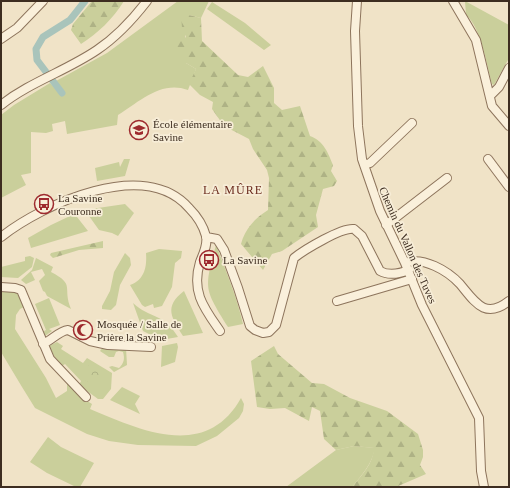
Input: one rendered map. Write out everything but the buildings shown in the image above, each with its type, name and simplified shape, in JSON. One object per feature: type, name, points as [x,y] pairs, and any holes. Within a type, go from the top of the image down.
[{"type":"street","points":[[1,39],[17,28],[43,1]]},
{"type":"street","points":[[1,105],[32,85],[96,51],[115,36],[147,1]]},
{"type":"street","name":"Chemin du Vallon des Tuves","points":[[357,1],[355,31],[358,126],[362,159],[369,184],[386,225],[407,267],[422,305],[479,418],[481,471],[484,487]]},
{"type":"street","points":[[453,1],[476,40],[492,106],[509,126]]},
{"type":"street","points":[[490,96],[499,87],[509,68]]},
{"type":"street","points":[[364,165],[370,163],[412,123]]},
{"type":"street","points":[[488,159],[509,187]]},
{"type":"street","points":[[386,225],[446,178]]},
{"type":"street","points":[[1,237],[35,214],[61,202],[105,189],[139,186],[157,188],[181,200],[195,214],[206,237],[206,247],[197,273],[196,282],[203,307],[220,332]]},
{"type":"street","points":[[206,237],[214,237],[219,241],[231,265],[248,323],[255,330],[263,333],[269,332],[276,325],[294,258],[306,250],[351,229],[358,232],[380,270],[385,274],[399,273],[413,260],[425,262],[444,271],[459,283],[473,300],[482,307],[490,309],[498,308],[509,300]]},
{"type":"street","points":[[399,273],[401,283]]},
{"type":"street","points":[[337,301],[412,280]]},
{"type":"street","points":[[1,287],[21,290],[50,359],[86,397]]},
{"type":"street","points":[[43,344],[63,330],[68,330],[90,341],[108,345],[140,345],[152,347]]},
{"type":"green space","points":[[92,1],[124,1],[105,25],[81,44],[71,30],[73,24]]},
{"type":"green space","points":[[178,1],[209,1],[201,18],[189,15],[185,33],[186,63],[196,69],[188,90],[169,88],[151,94],[118,115],[117,125],[67,134],[65,121],[52,124],[53,131],[46,133],[31,132],[31,173],[21,175],[26,185],[1,198],[1,115],[14,105],[50,83],[60,94],[64,91],[56,81],[107,53]]},
{"type":"green space","points":[[465,1],[509,25],[509,58],[494,85],[492,84],[480,37],[476,28],[466,15]]},
{"type":"green space","points":[[212,2],[245,23],[271,45],[264,50],[207,9]]},
{"type":"green space","points":[[185,12],[189,15],[201,18],[202,41],[238,75],[248,77],[263,66],[274,88],[274,103],[282,110],[300,106],[310,136],[322,144],[333,165],[331,171],[337,181],[334,186],[323,189],[316,215],[318,227],[282,251],[272,254],[263,270],[241,244],[245,233],[251,224],[268,210],[269,178],[267,170],[253,149],[249,139],[224,126],[212,109],[213,102],[200,95],[189,84],[196,69],[186,63],[173,47],[186,37],[182,28],[181,14]]},
{"type":"green space","points":[[124,159],[130,159],[125,176],[97,181],[95,168],[119,162],[120,167]]},
{"type":"green space","points":[[125,204],[134,213],[118,236],[99,230],[89,216],[91,209]]},
{"type":"green space","points":[[70,216],[77,217],[88,231],[31,248],[28,238]]},
{"type":"green space","points":[[103,241],[103,248],[79,250],[53,258],[50,255],[51,253]]},
{"type":"green space","points":[[216,245],[241,314],[243,324],[228,327],[210,296],[208,288],[209,271]]},
{"type":"green space","points":[[159,249],[182,251],[181,258],[175,263],[172,287],[162,306],[154,308],[153,304],[145,307],[142,305],[130,285],[139,280],[144,272],[146,253]]},
{"type":"green space","points":[[125,253],[130,258],[131,265],[120,285],[116,305],[111,310],[102,309],[102,306],[110,291],[114,272]]},
{"type":"green space","points":[[30,256],[34,258],[32,267],[18,278],[1,277],[1,267],[25,261],[25,257]]},
{"type":"green space","points":[[36,258],[53,267],[51,272],[59,276],[66,284],[71,309],[47,296],[43,291],[39,281],[45,275],[42,269],[31,272],[35,280],[26,284],[21,280],[32,270]]},
{"type":"green space","points":[[184,291],[203,333],[183,336],[173,318],[173,302]]},
{"type":"green space","points":[[1,292],[14,292],[20,295],[24,307],[20,309],[16,315],[15,329],[46,378],[56,398],[67,391],[67,383],[84,399],[92,404],[90,409],[130,425],[171,435],[191,435],[210,429],[227,417],[241,398],[244,404],[243,411],[239,418],[217,436],[196,446],[138,445],[109,441],[87,434],[35,408],[22,387],[1,352]]},
{"type":"green space","points":[[49,298],[60,325],[49,329],[52,331],[45,336],[42,332],[46,330],[35,304]]},
{"type":"green space","points":[[133,303],[145,312],[162,319],[178,337],[161,340],[143,331]]},
{"type":"green space","points":[[57,342],[63,346],[61,349],[83,363],[87,358],[112,373],[111,389],[103,399],[98,399],[79,385],[81,381],[65,364],[62,366],[54,356],[49,346]]},
{"type":"green space","points":[[177,343],[178,347],[175,362],[161,367],[162,346]]},
{"type":"green space","points":[[274,346],[278,354],[312,383],[324,384],[350,398],[387,411],[418,434],[423,450],[423,457],[420,465],[426,474],[396,487],[352,487],[363,474],[372,459],[374,448],[354,446],[336,450],[324,439],[320,411],[312,407],[309,421],[285,408],[270,409],[257,407],[251,361]]},
{"type":"green space","points":[[103,347],[109,350],[126,348],[127,365],[114,372],[109,367],[112,366],[119,368],[124,361],[123,352],[116,352],[114,357],[109,357],[100,351]]},
{"type":"green space","points":[[89,365],[103,373],[95,386],[82,378]]},
{"type":"green space","points":[[122,387],[140,396],[135,404],[140,414],[110,400]]},
{"type":"green space","points":[[48,437],[61,447],[94,463],[80,487],[76,487],[47,473],[30,462]]},
{"type":"green space","points":[[354,446],[375,448],[369,464],[352,487],[286,487],[336,450]]},
{"type":"waterway","points":[[62,93],[37,60],[36,49],[43,37],[70,20],[85,1]]},
{"type":"place","name":"École élémentaire Savine","points":[[139,130]]},
{"type":"place","name":"La Savine Couronne","points":[[44,204]]},
{"type":"place","name":"La Savine","points":[[209,260]]},
{"type":"place","name":"Mosquée / Salle de Prière la Savine","points":[[83,330]]},
{"type":"district","name":"LA MÛRE","points":[[233,190]]}]
